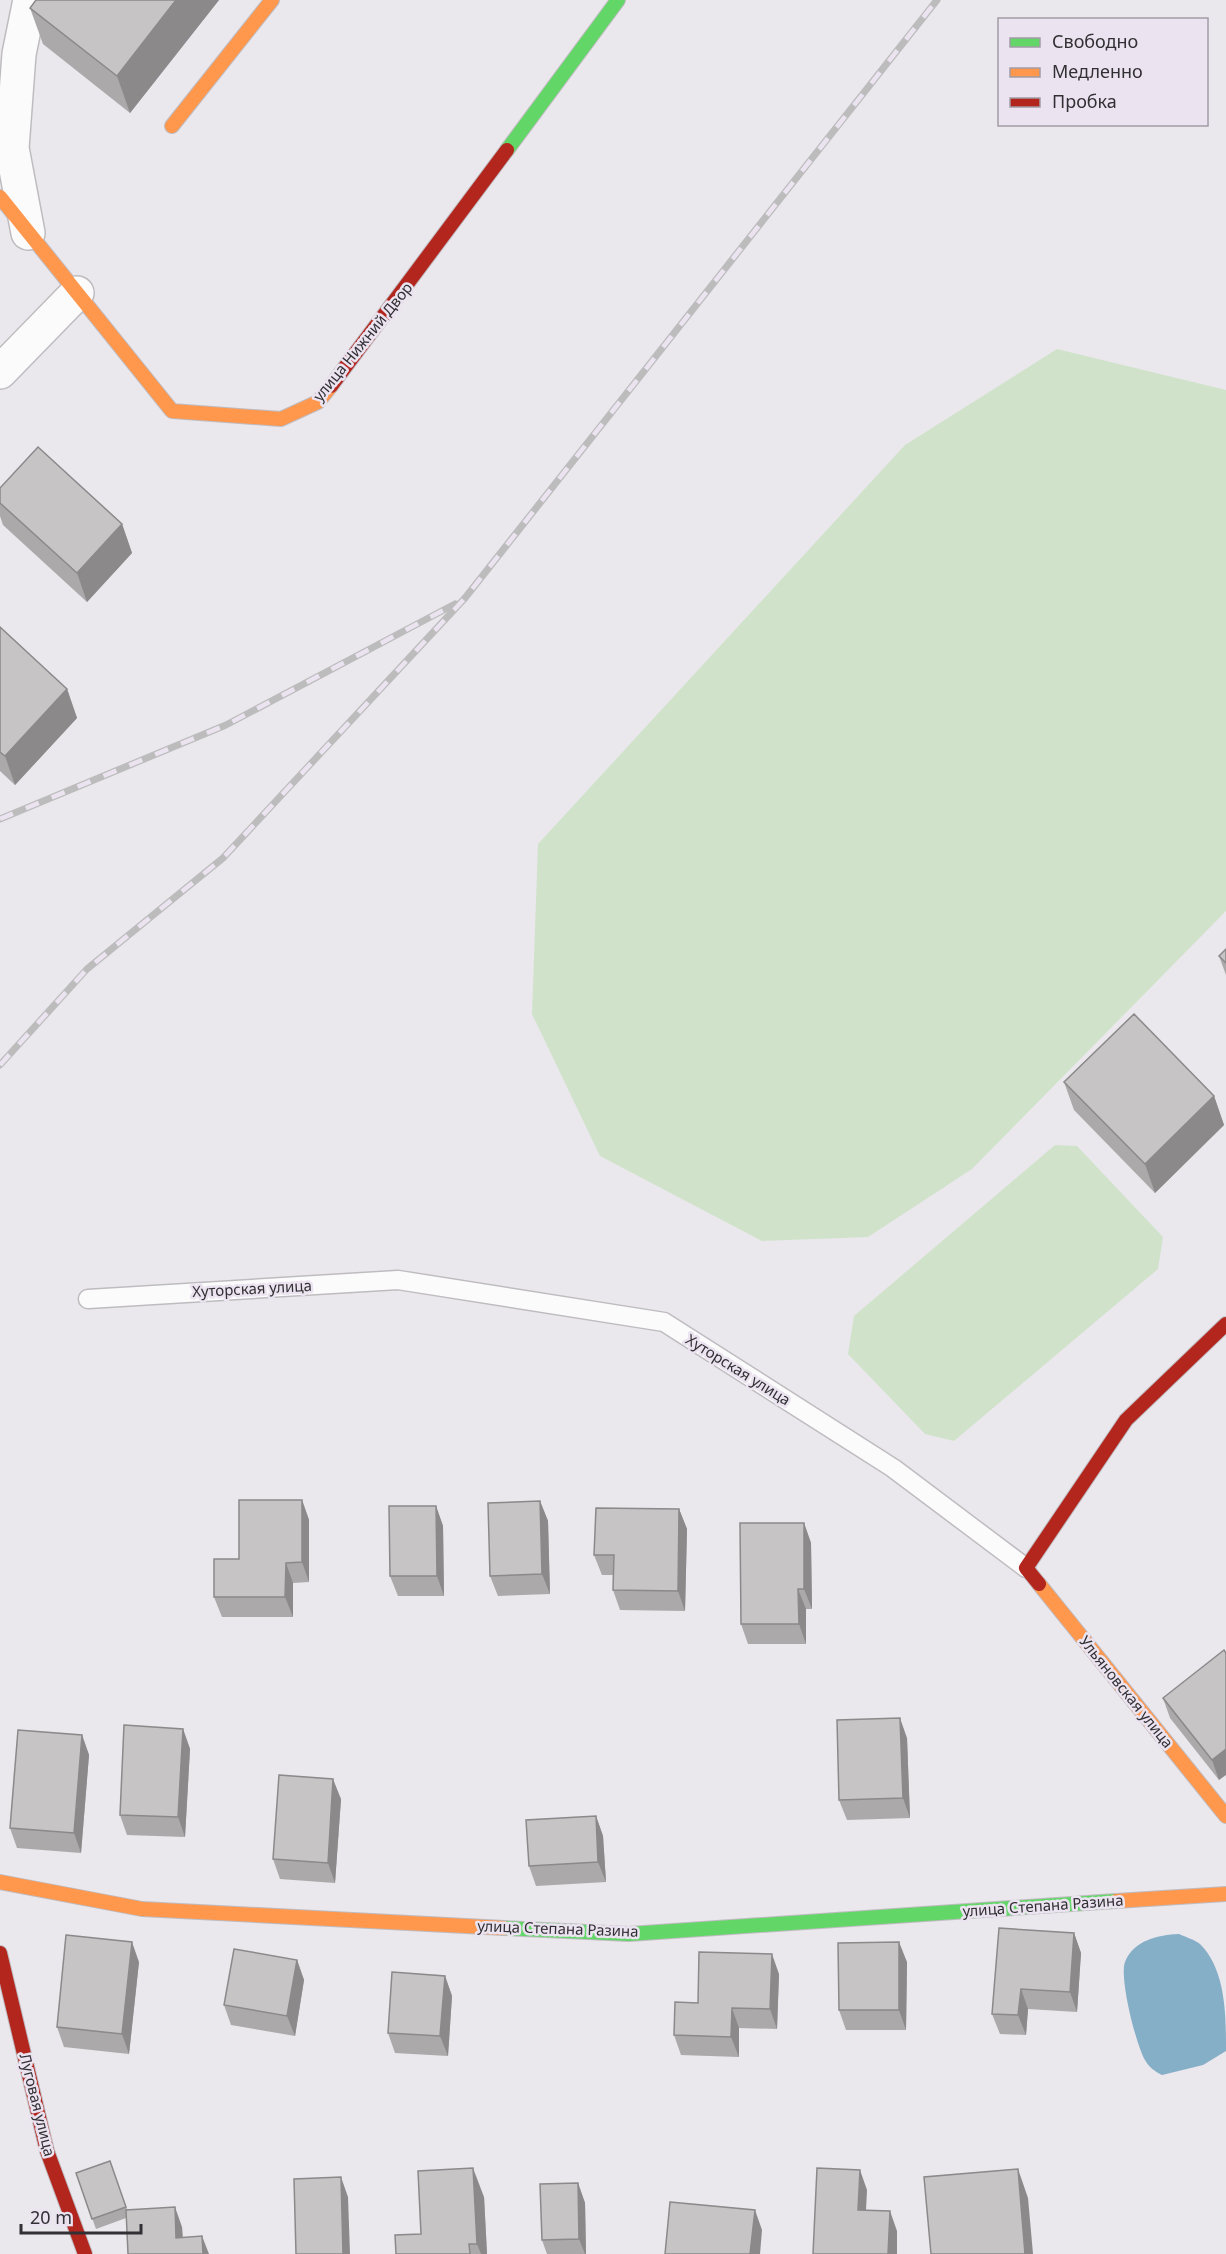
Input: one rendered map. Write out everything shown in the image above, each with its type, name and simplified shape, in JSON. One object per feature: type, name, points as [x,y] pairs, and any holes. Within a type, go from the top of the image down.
[{"type":"street","points":[[28,232],[12,148],[19,54],[30,0]]},
{"type":"street","points":[[172,126],[272,0]]},
{"type":"street","name":"улица Нижний Двор","points":[[0,197],[172,411],[280,419],[318,402],[371,335],[617,0]]},
{"type":"street","points":[[0,372],[77,293]]},
{"type":"street","points":[[1026,1569],[1126,1420],[1226,1324]]},
{"type":"street","name":"Ульяновская улица","points":[[1026,1569],[1226,1816]]},
{"type":"street","name":"улица Степана Разина","points":[[0,1882],[142,1909],[629,1934],[1226,1894]]},
{"type":"street","name":"Луговая улица","points":[[0,1953],[46,2151],[85,2254]]},
{"type":"lane","name":"Хуторская улица","points":[[88,1299],[398,1280],[664,1322],[893,1468],[1026,1569]]},
{"type":"green space","points":[[1057,349],[1226,390],[1226,911],[972,1169],[868,1237],[762,1241],[600,1156],[532,1014],[538,844],[905,445]]},
{"type":"green space","points":[[1055,1145],[1077,1146],[1163,1237],[1158,1269],[954,1441],[925,1434],[848,1354],[854,1316]]},
{"type":"water","points":[[1179,1934],[1200,1944],[1215,1967],[1225,2008],[1226,2051],[1203,2065],[1162,2075],[1150,2067],[1141,2052],[1129,2011],[1124,1970],[1125,1962],[1134,1948],[1155,1937]]},
{"type":"building","points":[[36,0],[176,0],[117,76],[30,8]]},
{"type":"building","points":[[38,447],[122,524],[77,573],[0,503],[0,488]]},
{"type":"building","points":[[0,627],[67,689],[5,756],[0,752]]},
{"type":"building","points":[[1226,949],[1226,963],[1219,956]]},
{"type":"building","points":[[1134,1014],[1214,1096],[1145,1164],[1064,1082]]},
{"type":"building","points":[[239,1500],[302,1500],[302,1562],[286,1563],[285,1597],[214,1597],[214,1559],[239,1559]]},
{"type":"building","points":[[540,1501],[542,1574],[490,1576],[488,1503]]},
{"type":"building","points":[[389,1506],[436,1506],[437,1576],[390,1576]]},
{"type":"building","points":[[596,1508],[679,1509],[678,1591],[613,1590],[614,1555],[594,1555]]},
{"type":"building","points":[[740,1523],[804,1523],[804,1589],[798,1589],[799,1624],[741,1624]]},
{"type":"building","points":[[1224,1650],[1226,1653],[1226,1749],[1212,1760],[1163,1698]]},
{"type":"building","points":[[900,1718],[903,1798],[839,1800],[837,1720]]},
{"type":"building","points":[[124,1725],[183,1729],[178,1817],[120,1815]]},
{"type":"building","points":[[18,1730],[82,1735],[74,1833],[10,1828]]},
{"type":"building","points":[[279,1775],[333,1779],[328,1863],[273,1859]]},
{"type":"building","points":[[596,1816],[598,1862],[529,1866],[526,1820]]},
{"type":"building","points":[[999,1928],[1074,1933],[1070,1992],[1021,1989],[1018,2015],[992,2014]]},
{"type":"building","points":[[66,1935],[132,1942],[122,2034],[57,2027]]},
{"type":"building","points":[[899,1942],[899,2010],[839,2010],[838,1943]]},
{"type":"building","points":[[234,1949],[297,1960],[287,2016],[224,2005]]},
{"type":"building","points":[[699,1952],[772,1954],[770,2009],[732,2008],[731,2037],[674,2035],[675,2002],[698,2003]]},
{"type":"building","points":[[392,1972],[445,1976],[440,2036],[388,2033]]},
{"type":"building","points":[[110,2161],[126,2207],[92,2219],[76,2173]]},
{"type":"building","points":[[473,2168],[477,2244],[469,2244],[470,2254],[396,2254],[395,2235],[421,2234],[418,2171]]},
{"type":"building","points":[[817,2168],[860,2170],[858,2210],[890,2211],[888,2254],[813,2254]]},
{"type":"building","points":[[1018,2169],[1025,2254],[931,2254],[924,2177]]},
{"type":"building","points":[[341,2177],[343,2254],[296,2254],[294,2179]]},
{"type":"building","points":[[578,2183],[579,2239],[542,2240],[540,2184]]},
{"type":"building","points":[[670,2202],[755,2210],[750,2254],[665,2254]]},
{"type":"building","points":[[175,2207],[176,2238],[202,2236],[203,2254],[128,2254],[126,2210]]},
{"type":"railway","points":[[0,1065],[87,969],[223,858],[465,598],[937,0]]},
{"type":"railway","points":[[0,819],[226,725],[455,604]]},
{"type":"traffic: fast","points":[[507,150],[618,0]]},
{"type":"traffic: fast","points":[[504,1928],[629,1934],[1116,1901]]},
{"type":"traffic: slow","points":[[172,126],[272,0]]},
{"type":"traffic: slow","points":[[0,197],[172,411],[281,419],[318,402],[331,386]]},
{"type":"traffic: slow","points":[[1039,1584],[1226,1816]]},
{"type":"traffic: slow","points":[[0,1882],[142,1909],[504,1928]]},
{"type":"traffic: slow","points":[[1116,1901],[1226,1894]]},
{"type":"traffic: jam","points":[[331,386],[507,150]]},
{"type":"traffic: jam","points":[[1039,1584],[1026,1568],[1126,1420],[1226,1324]]},
{"type":"traffic: jam","points":[[0,1953],[47,2151],[85,2254]]}]
